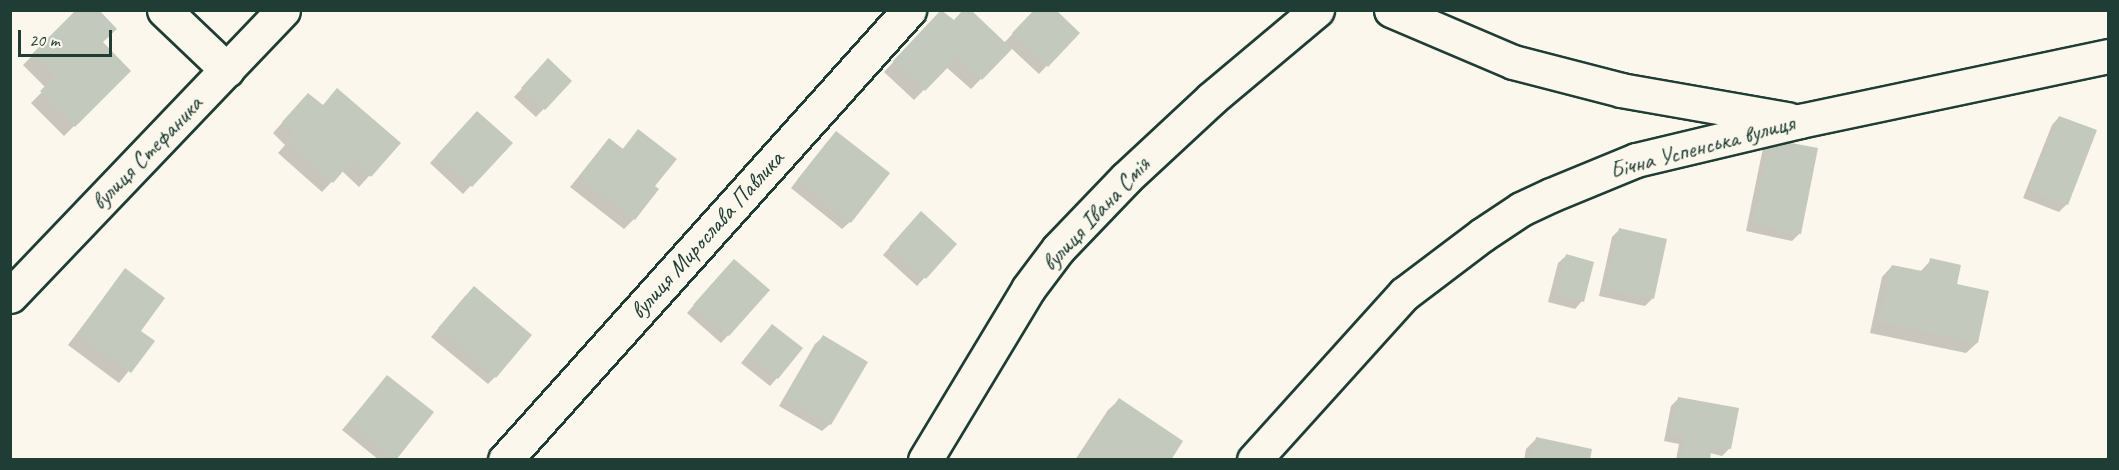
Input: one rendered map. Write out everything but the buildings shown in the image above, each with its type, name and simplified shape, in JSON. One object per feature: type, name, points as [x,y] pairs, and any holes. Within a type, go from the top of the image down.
[{"type":"street","points":[[164,10],[227,70]]},
{"type":"street","name":"вулиця Стефаника","points":[[10,296],[283,10]]},
{"type":"street","name":"вулиця Мирослава Павлика","points":[[506,459],[909,10]]},
{"type":"street","name":"вулиця Івана Смія","points":[[925,459],[1028,289],[1058,249],[1126,178],[1212,98],[1317,10]]},
{"type":"street","points":[[1391,10],[1513,62],[1622,90],[1800,121]]},
{"type":"street","name":"Бічна Успенська вулиця","points":[[1254,459],[1404,294],[1482,235],[1521,209],[1636,160],[1800,121],[2109,56]]}]
